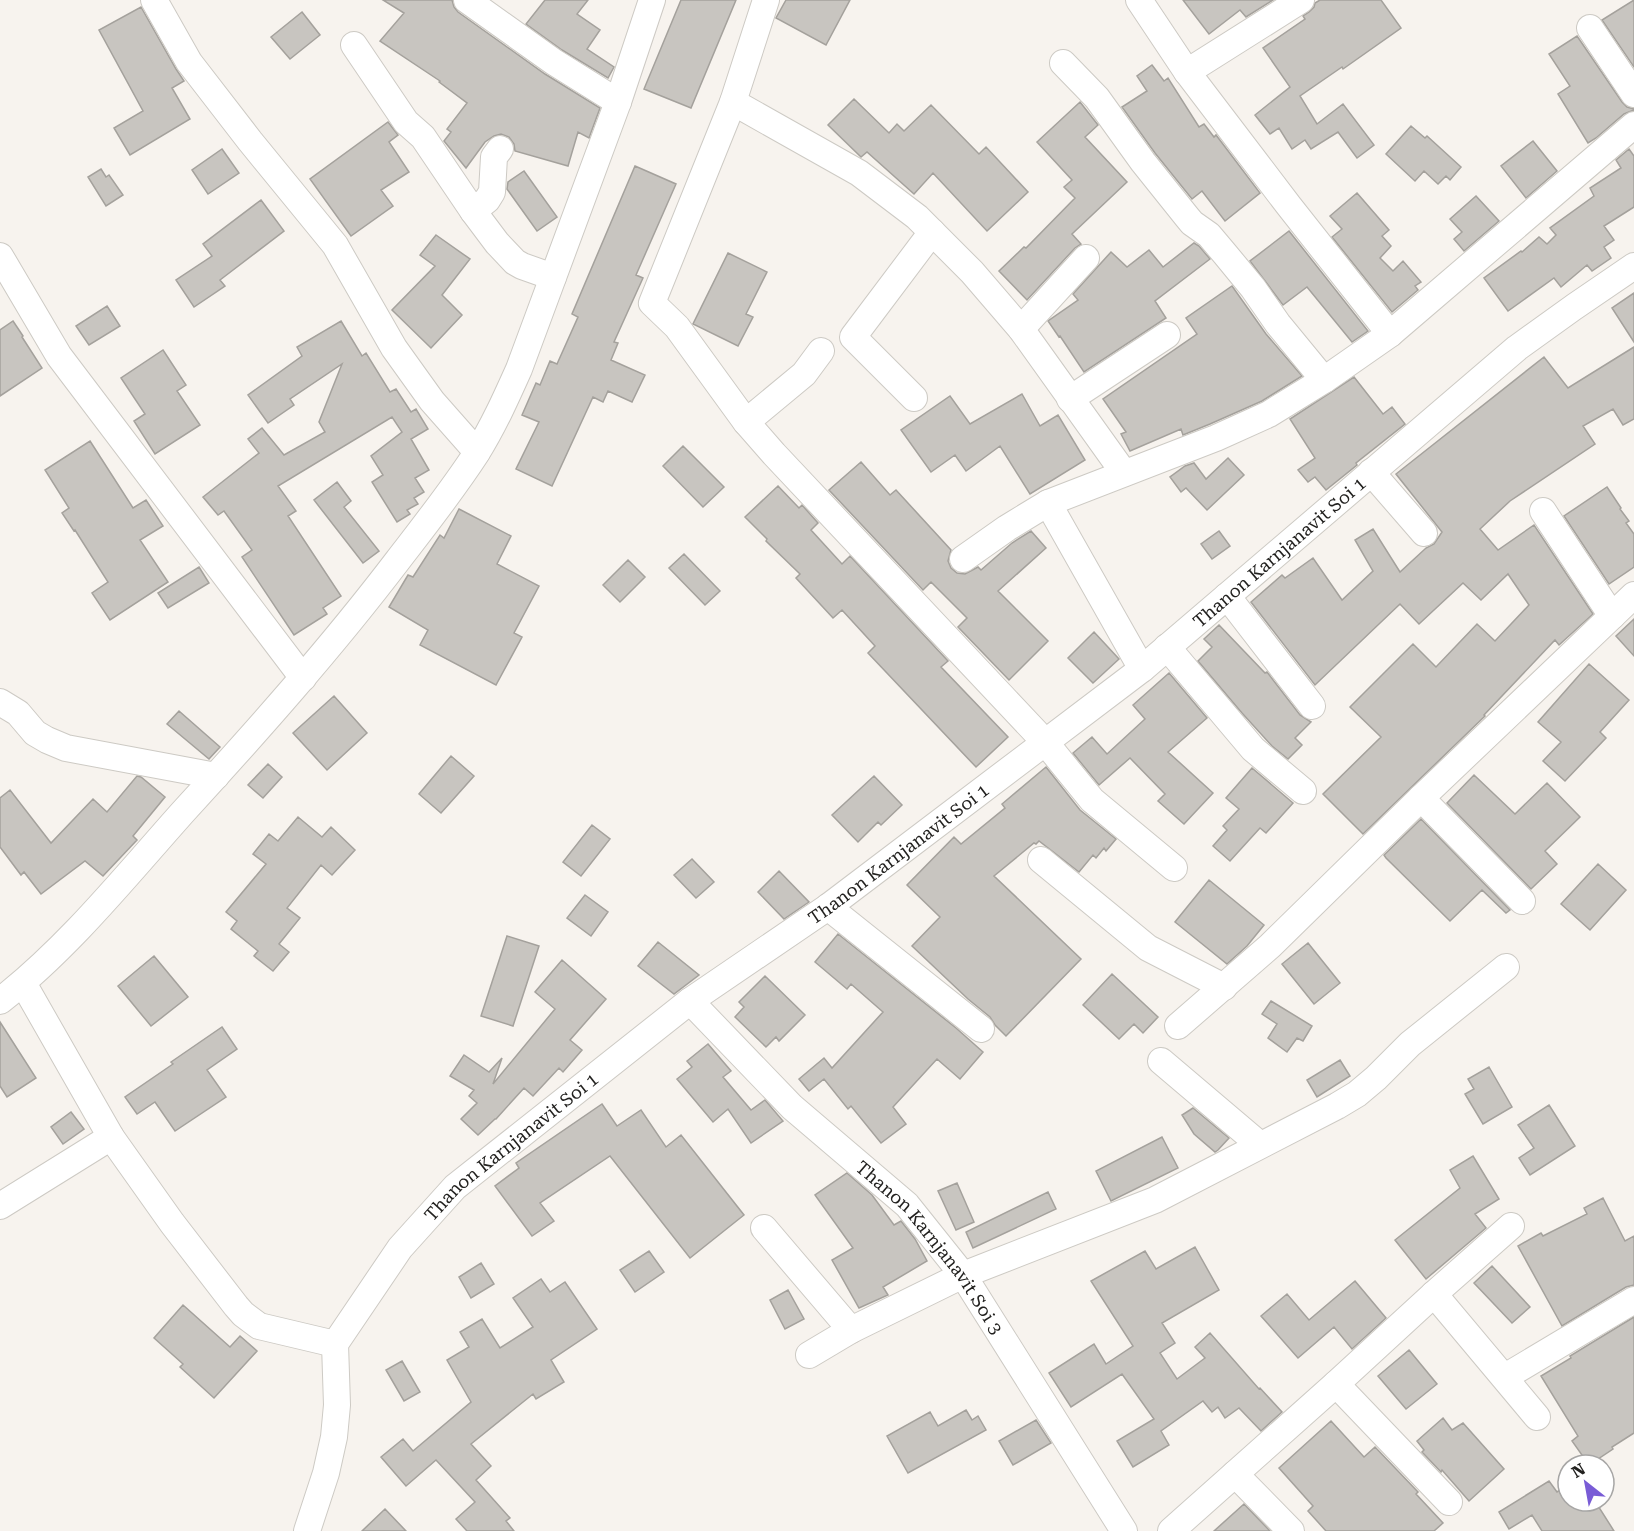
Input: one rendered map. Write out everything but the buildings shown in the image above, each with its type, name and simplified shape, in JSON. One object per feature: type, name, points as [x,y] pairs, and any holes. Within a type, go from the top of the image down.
[{"type":"street","points":[[154,0],[189,62],[335,245],[394,348],[432,401],[477,452]]},
{"type":"street","points":[[467,0],[554,62],[618,102]]},
{"type":"street","points":[[766,0],[734,102],[652,303],[677,327],[746,422],[1045,742],[1092,800],[1174,868]]},
{"type":"street","points":[[1139,0],[1187,72],[1390,334]]},
{"type":"street","points":[[1187,72],[1301,0]]},
{"type":"street","points":[[0,1001],[23,983],[76,931],[303,678],[375,591],[477,452],[515,378],[618,102],[650,1]]},
{"type":"street","points":[[1590,28],[1634,94]]},
{"type":"street","points":[[354,45],[406,122],[423,137],[497,243],[515,262],[553,277]]},
{"type":"street","points":[[1063,63],[1097,98],[1186,217],[1209,235],[1254,288],[1278,324],[1324,380]]},
{"type":"street","points":[[734,102],[859,173],[917,217],[972,272],[1021,329],[1124,473]]},
{"type":"street","points":[[963,560],[1007,528],[1048,503],[1246,425],[1269,414],[1324,380],[1390,334],[1634,125]]},
{"type":"street","points":[[473,211],[490,197],[494,158],[500,149]]},
{"type":"street","points":[[914,398],[853,337],[932,232]]},
{"type":"street","points":[[0,256],[59,356],[303,678]]},
{"type":"street","points":[[1021,329],[1086,258]]},
{"type":"street","name":"Thanon Karnjanavit Soi 1","points":[[335,1344],[400,1248],[455,1187],[690,1001],[828,907],[1143,669],[1517,348],[1634,266]]},
{"type":"street","points":[[1071,399],[1167,335]]},
{"type":"street","points":[[746,422],[804,374],[821,351]]},
{"type":"street","points":[[1371,472],[1424,533]]},
{"type":"street","points":[[1048,503],[1143,669]]},
{"type":"street","points":[[1543,511],[1612,616]]},
{"type":"street","points":[[1178,1026],[1270,946],[1634,595]]},
{"type":"street","points":[[1227,596],[1312,706]]},
{"type":"street","points":[[1167,647],[1253,749],[1303,791]]},
{"type":"street","points":[[0,702],[18,713],[35,733],[66,748],[216,776]]},
{"type":"street","points":[[1421,798],[1522,902]]},
{"type":"street","points":[[1041,860],[1148,948],[1224,987]]},
{"type":"street","points":[[828,907],[981,1029]]},
{"type":"street","points":[[809,1355],[851,1330],[963,1275],[1155,1200],[1337,1106],[1357,1094],[1410,1044],[1506,967]]},
{"type":"street","points":[[23,983],[111,1137],[172,1223],[243,1314],[259,1326],[335,1344],[337,1405],[334,1437],[326,1473],[307,1531]]},
{"type":"street","name":"Thanon Karnjanavit Soi 3","points":[[690,1001],[792,1107],[907,1206],[963,1275],[1124,1531]]},
{"type":"street","points":[[1161,1061],[1260,1145]]},
{"type":"street","points":[[0,1206],[111,1137]]},
{"type":"street","points":[[1171,1531],[1511,1226]]},
{"type":"street","points":[[764,1228],[851,1330]]},
{"type":"street","points":[[1434,1294],[1537,1417]]},
{"type":"street","points":[[1505,1377],[1634,1300]]},
{"type":"street","points":[[1336,1384],[1449,1502]]},
{"type":"street","points":[[1235,1474],[1291,1531]]}]
